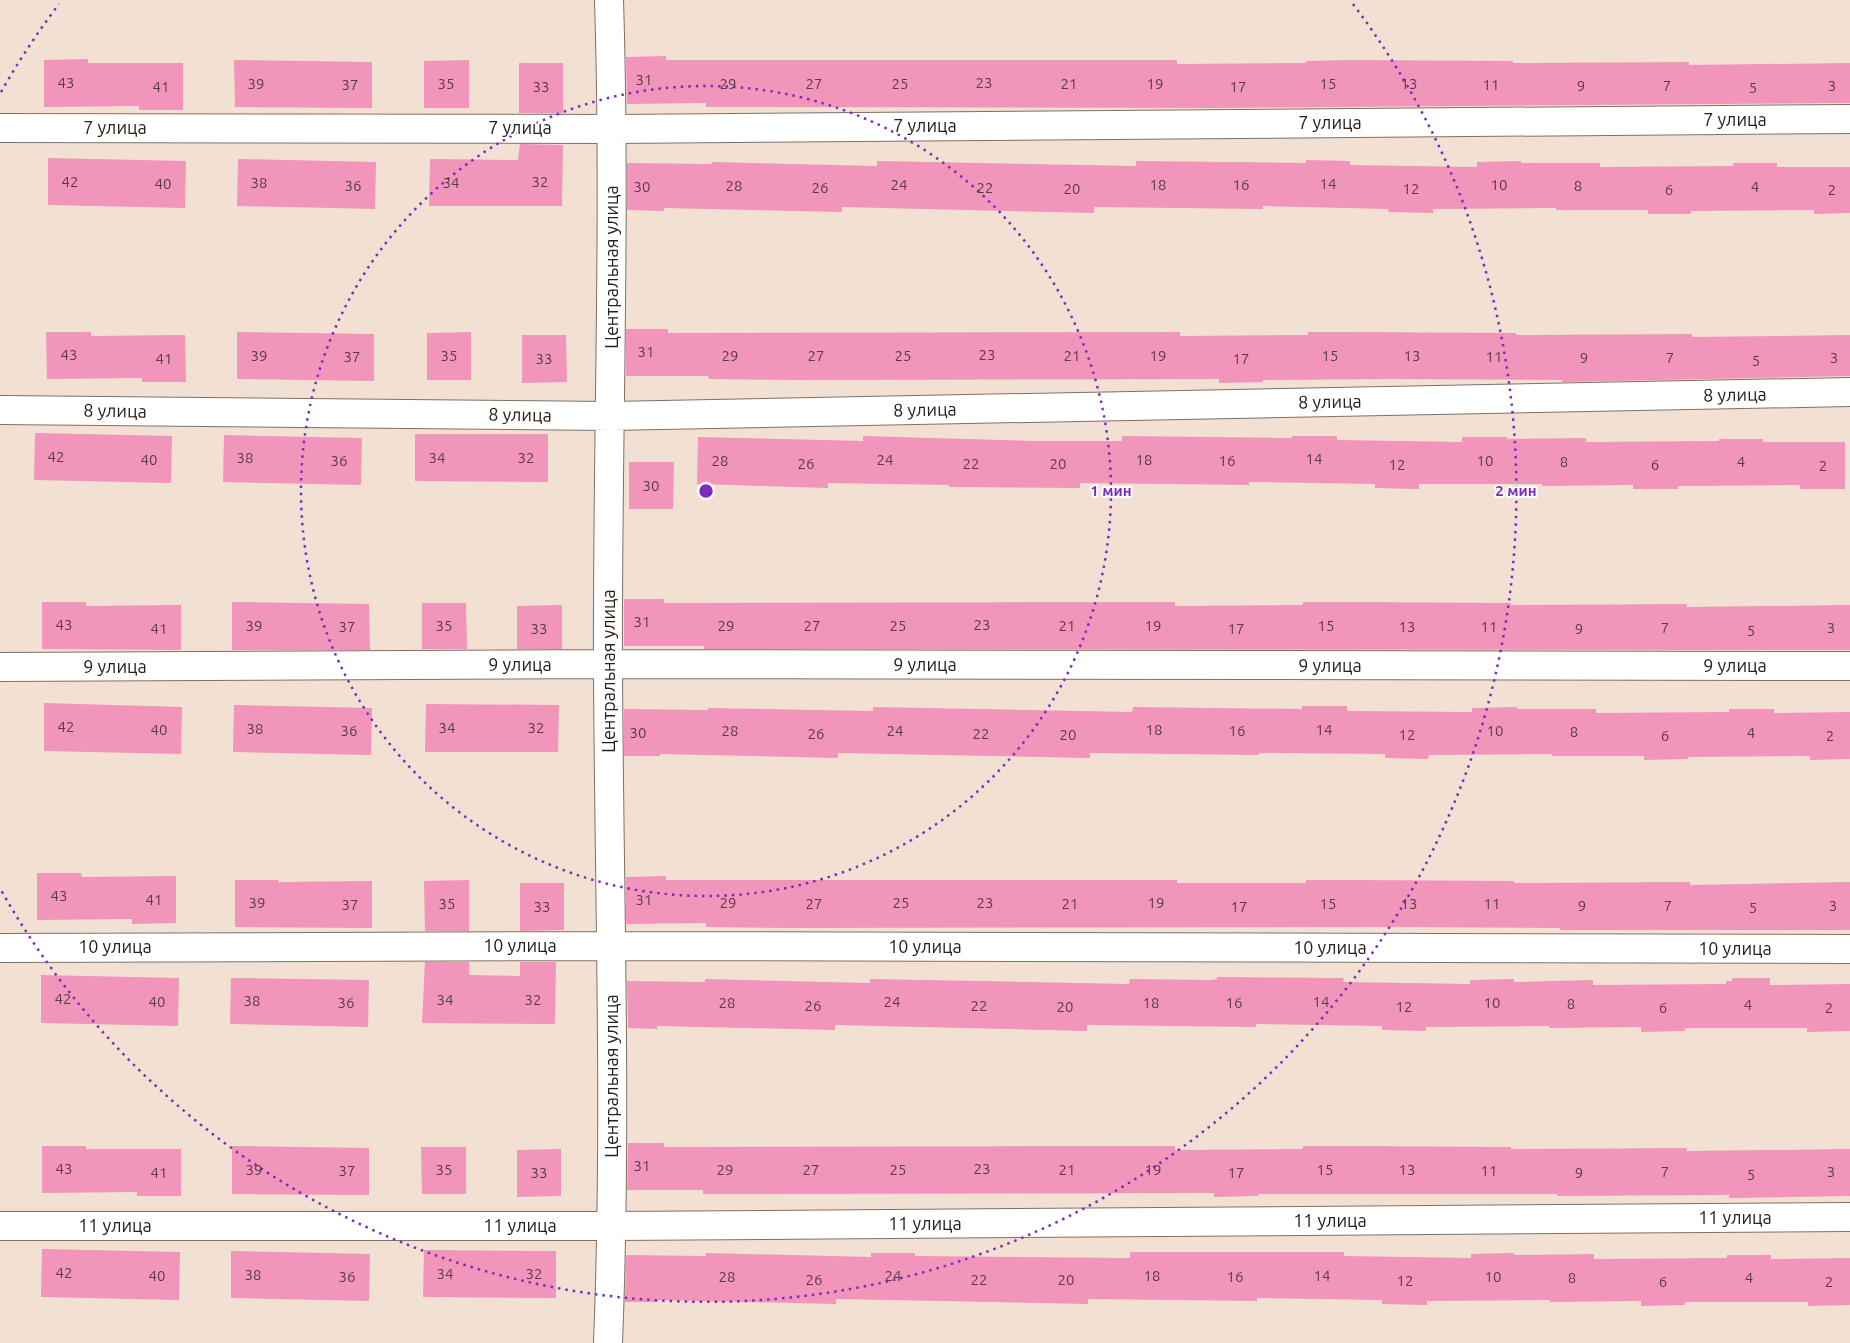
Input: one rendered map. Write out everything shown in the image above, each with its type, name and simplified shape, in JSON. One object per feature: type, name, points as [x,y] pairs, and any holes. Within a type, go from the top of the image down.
[{"type":"street","name":"Центральная улица","points":[[608,1343],[613,1226],[608,664],[613,128],[609,0]]},
{"type":"street","name":"7 улица","points":[[0,128],[613,128],[1850,119]]},
{"type":"street","name":"8 улица","points":[[0,410],[611,416],[1850,392]]},
{"type":"street","name":"9 улица","points":[[0,667],[608,664],[1850,666]]},
{"type":"street","name":"10 улица","points":[[0,948],[611,946],[1850,949]]},
{"type":"street","name":"11 улица","points":[[0,1226],[613,1226],[1850,1217]]},
{"type":"building","points":[[666,56],[666,60],[1177,60],[1177,64],[1306,63],[1306,61],[1349,60],[1513,61],[1513,63],[1689,62],[1689,65],[1850,63],[1850,103],[1216,108],[706,107],[706,103],[627,104],[626,57]]},
{"type":"building","points":[[88,59],[88,63],[183,63],[183,110],[139,110],[139,106],[44,107],[44,60]]},
{"type":"building","points":[[234,60],[372,62],[372,108],[235,107]]},
{"type":"building","points":[[469,60],[469,108],[424,108],[424,61]]},
{"type":"building","points":[[519,63],[563,63],[563,113],[519,113]]},
{"type":"building","points":[[520,144],[563,145],[562,206],[429,206],[430,159],[518,160]]},
{"type":"building","points":[[48,158],[186,161],[185,208],[48,205]]},
{"type":"building","points":[[238,159],[376,162],[375,209],[237,206]]},
{"type":"building","points":[[1306,160],[1350,161],[1350,165],[1477,167],[1477,162],[1521,161],[1521,163],[1600,163],[1600,167],[1733,166],[1733,163],[1777,163],[1777,167],[1850,167],[1850,213],[1814,214],[1814,210],[1691,211],[1691,214],[1648,214],[1648,210],[1556,210],[1556,208],[1433,209],[1433,213],[1388,212],[1389,209],[1263,206],[1263,209],[1094,207],[1094,213],[842,207],[842,212],[664,208],[664,211],[627,210],[627,163],[712,164],[712,162],[877,166],[877,161],[1136,166],[1136,161],[1306,163]]},
{"type":"building","points":[[626,329],[668,329],[668,333],[1180,332],[1180,336],[1308,335],[1308,332],[1516,333],[1516,335],[1692,334],[1692,337],[1850,335],[1850,376],[1562,382],[1562,380],[1389,379],[1263,380],[1263,382],[1219,383],[1219,379],[794,380],[709,379],[708,376],[626,376]]},
{"type":"building","points":[[46,332],[91,332],[91,336],[185,335],[186,382],[142,382],[142,378],[47,379]]},
{"type":"building","points":[[237,332],[374,334],[374,381],[237,379]]},
{"type":"building","points":[[471,332],[471,380],[427,380],[427,333]]},
{"type":"building","points":[[522,335],[566,335],[567,382],[522,383]]},
{"type":"building","points":[[35,433],[172,436],[171,483],[34,480]]},
{"type":"building","points":[[415,434],[548,434],[548,482],[415,481]]},
{"type":"building","points":[[224,435],[362,438],[361,485],[223,482]]},
{"type":"building","points":[[863,436],[1036,441],[1122,441],[1122,436],[1292,438],[1292,436],[1337,436],[1337,440],[1462,442],[1462,437],[1507,437],[1507,439],[1586,438],[1586,442],[1763,439],[1763,442],[1845,442],[1845,489],[1800,489],[1800,485],[1678,486],[1678,489],[1633,489],[1633,485],[1419,484],[1419,489],[1375,488],[1375,484],[1249,482],[1249,485],[1080,483],[1080,488],[949,487],[949,485],[828,483],[828,488],[697,484],[698,437],[863,441]]},
{"type":"building","points":[[629,462],[674,462],[673,509],[629,509]]},
{"type":"building","points":[[624,599],[664,599],[664,603],[1175,602],[1175,606],[1303,605],[1303,602],[1511,603],[1511,605],[1687,604],[1687,607],[1850,605],[1850,650],[704,649],[704,646],[624,646]]},
{"type":"building","points":[[42,602],[86,602],[86,606],[181,605],[181,650],[42,649]]},
{"type":"building","points":[[232,602],[369,604],[370,650],[232,650]]},
{"type":"building","points":[[422,603],[466,603],[467,649],[422,649]]},
{"type":"building","points":[[562,605],[562,649],[517,649],[517,606]]},
{"type":"building","points":[[44,703],[182,707],[181,754],[44,751]]},
{"type":"building","points":[[426,704],[559,705],[558,752],[425,752]]},
{"type":"building","points":[[234,705],[372,708],[371,755],[233,752]]},
{"type":"building","points":[[1302,706],[1347,706],[1347,711],[1472,712],[1472,708],[1517,707],[1517,709],[1596,709],[1596,713],[1729,712],[1729,709],[1774,709],[1774,713],[1850,712],[1850,759],[1810,760],[1810,756],[1688,757],[1688,759],[1644,760],[1644,756],[1552,756],[1552,754],[1429,755],[1428,759],[1385,758],[1385,754],[1259,753],[1259,755],[1090,753],[1090,758],[838,753],[838,758],[660,754],[660,756],[624,756],[624,709],[708,710],[708,708],[873,711],[873,707],[1132,712],[1133,707],[1302,709]]},
{"type":"building","points":[[37,873],[81,873],[82,877],[176,876],[176,923],[132,924],[132,919],[37,920]]},
{"type":"building","points":[[666,876],[666,880],[1177,880],[1177,883],[1306,883],[1306,880],[1514,881],[1514,883],[1690,882],[1690,885],[1850,882],[1850,930],[1560,930],[1560,928],[1387,927],[792,928],[706,927],[706,923],[626,924],[626,877]]},
{"type":"building","points":[[235,880],[278,880],[279,882],[372,881],[372,928],[235,927]]},
{"type":"building","points":[[469,880],[469,931],[425,931],[424,881]]},
{"type":"building","points":[[520,883],[564,883],[564,930],[520,931]]},
{"type":"building","points":[[425,962],[469,962],[469,975],[520,976],[520,962],[556,962],[555,1024],[422,1023]]},
{"type":"building","points":[[41,975],[179,978],[178,1026],[41,1023]]},
{"type":"building","points":[[1217,977],[1344,978],[1343,982],[1470,984],[1470,980],[1514,979],[1514,982],[1593,980],[1593,985],[1726,984],[1726,981],[1732,981],[1732,978],[1770,978],[1770,985],[1850,984],[1850,1031],[1807,1032],[1807,1028],[1685,1028],[1685,1031],[1641,1032],[1641,1027],[1549,1028],[1549,1026],[1426,1027],[1426,1031],[1382,1030],[1382,1026],[1256,1024],[1256,1027],[1087,1025],[1087,1031],[835,1025],[835,1030],[657,1026],[657,1029],[628,1028],[627,981],[705,982],[705,979],[870,983],[870,979],[1129,984],[1130,979],[1212,980],[1217,979]]},
{"type":"building","points":[[231,978],[369,980],[368,1027],[230,1024]]},
{"type":"building","points":[[628,1143],[664,1143],[664,1147],[1175,1146],[1175,1150],[1303,1149],[1303,1146],[1511,1147],[1511,1149],[1687,1148],[1687,1151],[1850,1149],[1850,1196],[1729,1198],[1729,1195],[1557,1196],[1557,1194],[1258,1194],[1258,1196],[1214,1197],[1214,1193],[703,1194],[703,1190],[627,1190]]},
{"type":"building","points":[[42,1146],[86,1146],[86,1149],[181,1149],[181,1196],[137,1196],[137,1192],[42,1193]]},
{"type":"building","points":[[232,1146],[369,1148],[369,1195],[232,1194]]},
{"type":"building","points":[[421,1147],[466,1147],[466,1194],[422,1194]]},
{"type":"building","points":[[561,1149],[561,1196],[517,1197],[517,1150]]},
{"type":"building","points":[[42,1249],[180,1252],[179,1300],[41,1297]]},
{"type":"building","points":[[424,1250],[556,1251],[556,1298],[423,1297]]},
{"type":"building","points":[[231,1251],[370,1254],[369,1301],[231,1298]]},
{"type":"building","points":[[1130,1252],[1344,1252],[1344,1256],[1471,1258],[1471,1254],[1514,1253],[1514,1255],[1594,1254],[1594,1259],[1727,1258],[1727,1255],[1771,1255],[1771,1259],[1850,1258],[1850,1305],[1808,1306],[1808,1302],[1685,1302],[1685,1305],[1641,1306],[1641,1301],[1550,1302],[1550,1300],[1427,1301],[1427,1305],[1382,1304],[1382,1300],[1257,1298],[1257,1301],[1088,1299],[1088,1304],[836,1299],[836,1304],[658,1300],[658,1302],[625,1302],[626,1255],[706,1256],[706,1253],[871,1257],[871,1253],[915,1253],[915,1256],[1130,1258]]}]
